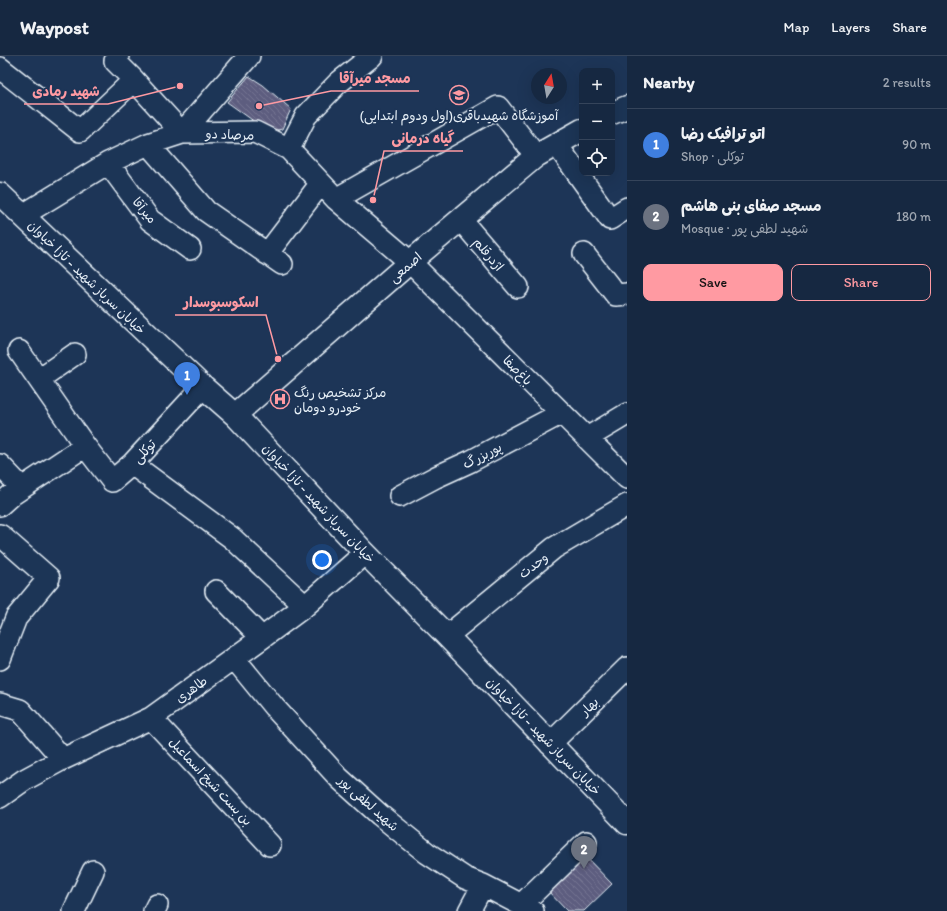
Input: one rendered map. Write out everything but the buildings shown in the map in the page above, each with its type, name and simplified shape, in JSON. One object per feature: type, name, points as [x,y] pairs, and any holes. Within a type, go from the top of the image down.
[{"type":"main road","points":[[615,112],[627,107]]},
{"type":"main road","name":"اصمعی","points":[[235,415],[410,262],[536,156],[579,132]]},
{"type":"main road","name":"خیابان سرباز شهید - تازا خیاوان","points":[[1,196],[23,215],[203,387],[235,415],[365,553],[627,822]]},
{"type":"street","points":[[118,56],[115,61],[182,132],[249,56]]},
{"type":"street","points":[[289,149],[306,116],[338,83],[372,56]]},
{"type":"street","points":[[0,68],[80,131],[134,80]]},
{"type":"street","points":[[336,199],[498,107],[536,156]]},
{"type":"street","name":"مرصاد دو","points":[[23,215],[108,163],[148,144],[182,132],[255,132],[289,149],[336,199],[410,262]]},
{"type":"street","points":[[148,144],[206,211],[275,259],[321,183]]},
{"type":"street","points":[[557,145],[610,219],[627,208]]},
{"type":"street","name":"میرآقا","points":[[108,163],[150,220],[190,249]]},
{"type":"street","name":"اژدرقلم","points":[[461,220],[518,287]]},
{"type":"street","points":[[584,254],[616,295],[627,294]]},
{"type":"street","name":"باغ‌صفا","points":[[410,262],[627,478]]},
{"type":"street","name":"توکلی","points":[[18,350],[85,446],[112,481],[132,464],[203,387]]},
{"type":"street","points":[[39,379],[75,354]]},
{"type":"street","name":"پوربزرگ","points":[[400,496],[562,414]]},
{"type":"street","points":[[587,438],[627,414]]},
{"type":"street","points":[[0,505],[10,496],[85,446]]},
{"type":"street","points":[[132,464],[232,538],[304,606]]},
{"type":"street","points":[[0,465],[22,488]]},
{"type":"street","name":"وحدت","points":[[447,636],[554,548],[627,505]]},
{"type":"street","points":[[0,535],[49,578],[16,618],[0,659]]},
{"type":"street","name":"طاهری","points":[[0,797],[24,780],[63,759],[151,718],[304,606],[365,553]]},
{"type":"street","points":[[216,591],[262,638]]},
{"type":"street","name":"شهید لطفی پور","points":[[234,658],[274,707],[339,778],[380,815],[426,853],[466,878],[483,885],[527,908]]},
{"type":"street","name":"بهار","points":[[550,744],[627,668]]},
{"type":"street","points":[[0,704],[20,710],[63,759]]},
{"type":"street","name":"بن بست شیخ اسماعیل","points":[[151,718],[270,845]]},
{"type":"street","points":[[527,908],[586,842]]},
{"type":"street","points":[[74,911],[93,872]]},
{"type":"street","points":[[469,911],[483,885]]},
{"type":"place","name":"شهید رمادی","points":[[180,86]]},
{"type":"place","name":"آموزشگاه شهیدباقری(اول ودوم ابتدایی)","points":[[459,95]]},
{"type":"place","name":"مسجد میرآقا","points":[[259,106]]},
{"type":"place","name":"گیاه درمانی","points":[[373,200]]},
{"type":"place","name":"اسکوسبوسدار","points":[[278,359]]},
{"type":"place","name":"اتو ترافیک رضا","points":[[187,395]]},
{"type":"place","name":"مرکز تشخیص رنگ خودرو دومان","points":[[280,399]]},
{"type":"place","name":"مسجد صفای بنی هاشم","points":[[584,869]]}]
